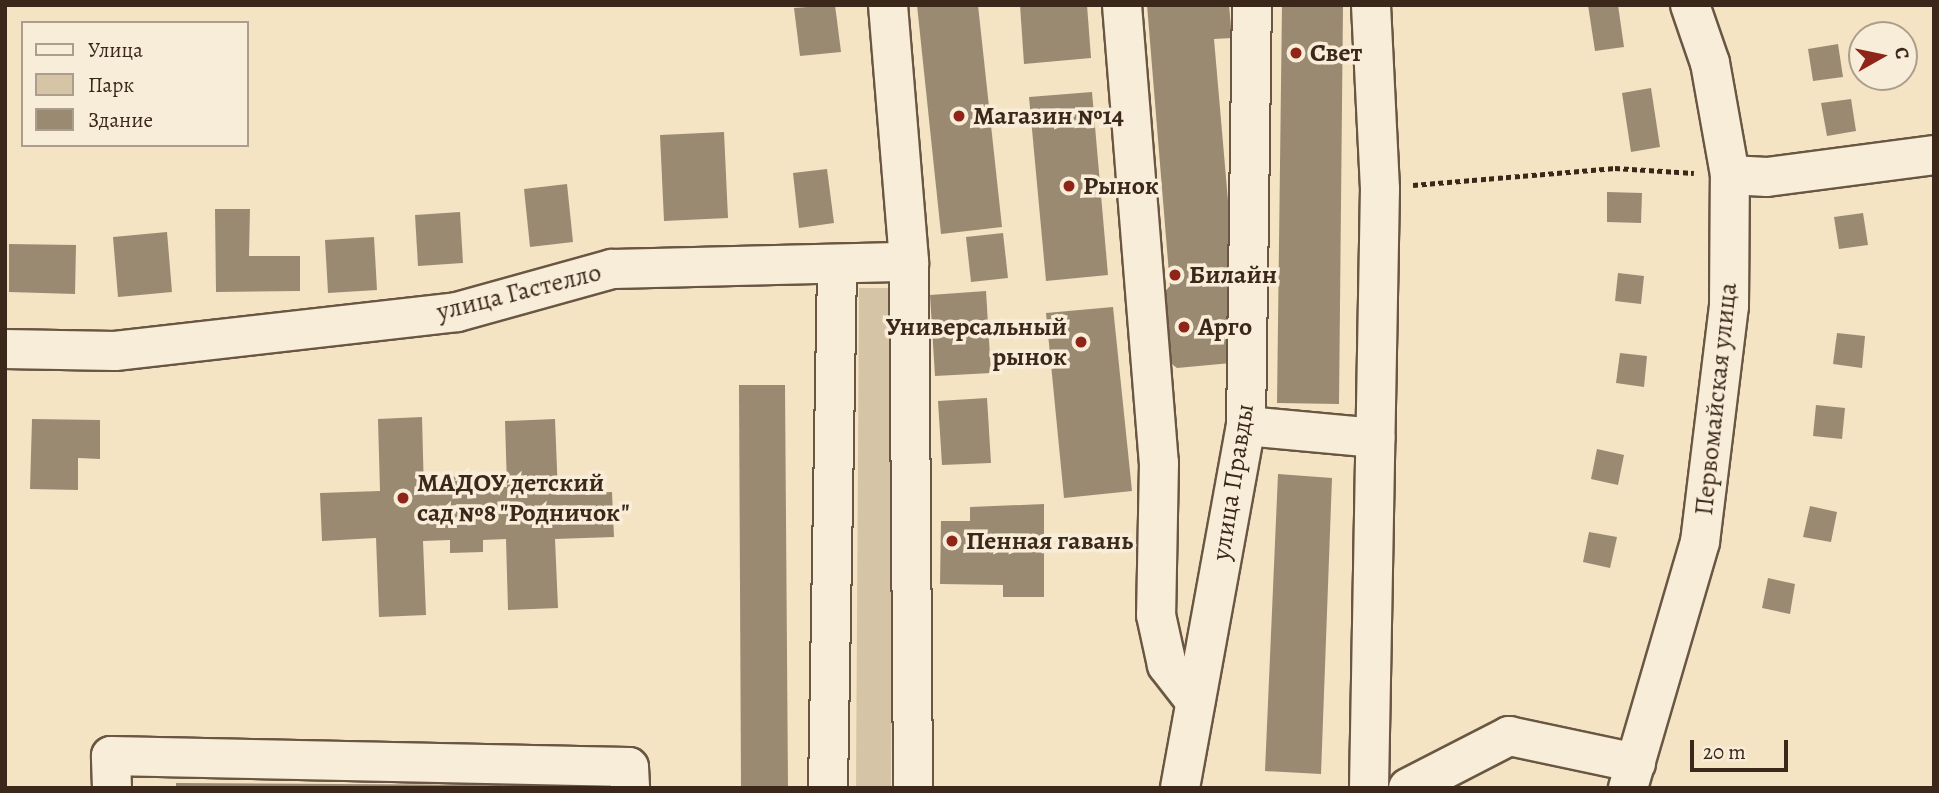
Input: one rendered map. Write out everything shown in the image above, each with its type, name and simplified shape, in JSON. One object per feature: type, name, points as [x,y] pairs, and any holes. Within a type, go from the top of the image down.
[{"type":"street","points":[[888,5],[909,262],[913,788]]},
{"type":"street","points":[[1122,5],[1159,463],[1156,615],[1167,665],[1195,701]]},
{"type":"street","name":"улица Правды","points":[[1180,788],[1246,426],[1252,5]]},
{"type":"street","points":[[1368,788],[1380,189],[1371,5]]},
{"type":"street","name":"Первомайская улица","points":[[1632,775],[1700,542],[1729,306],[1730,175],[1710,63],[1690,5]]},
{"type":"street","points":[[1730,175],[1767,177],[1934,155]]},
{"type":"street","name":"улица Гастелло","points":[[5,349],[114,351],[457,312],[612,269],[909,262]]},
{"type":"street","points":[[828,788],[837,265]]},
{"type":"street","points":[[1246,426],[1375,438]]},
{"type":"street","points":[[1408,788],[1509,736],[1632,775]]},
{"type":"street","points":[[112,788],[111,756],[629,767],[630,788]]},
{"type":"path","points":[[1380,189],[1615,168],[1730,175]]},
{"type":"green space","points":[[859,288],[894,288],[891,788],[856,788]]},
{"type":"building","points":[[835,5],[841,52],[800,56],[794,8]]},
{"type":"building","name":"Магазин №14","points":[[917,5],[978,5],[1002,227],[941,234]]},
{"type":"building","points":[[1020,5],[1087,5],[1091,58],[1024,64]]},
{"type":"building","points":[[1147,5],[1229,5],[1232,38],[1214,39],[1242,362],[1177,368],[1159,354],[1154,303],[1170,286]]},
{"type":"building","points":[[1282,5],[1343,5],[1339,404],[1277,403]]},
{"type":"building","points":[[1588,5],[1618,5],[1624,47],[1595,51]]},
{"type":"building","points":[[1838,44],[1843,77],[1813,81],[1808,49]]},
{"type":"building","points":[[1651,88],[1660,147],[1631,152],[1622,93]]},
{"type":"building","name":"Рынок","points":[[1092,92],[1108,275],[1046,281],[1029,97]]},
{"type":"building","points":[[1851,99],[1856,131],[1827,136],[1821,103]]},
{"type":"building","points":[[724,132],[728,218],[664,221],[660,135]]},
{"type":"building","points":[[827,169],[834,223],[799,228],[793,173]]},
{"type":"building","points":[[567,184],[573,242],[530,247],[524,189]]},
{"type":"building","points":[[1607,192],[1642,193],[1641,223],[1607,222]]},
{"type":"building","points":[[215,209],[250,209],[249,256],[300,256],[300,291],[216,292]]},
{"type":"building","points":[[460,212],[463,263],[418,266],[415,215]]},
{"type":"building","points":[[1863,213],[1868,245],[1839,249],[1834,217]]},
{"type":"building","points":[[167,232],[172,292],[118,297],[113,237]]},
{"type":"building","points":[[1003,233],[1008,278],[971,282],[966,237]]},
{"type":"building","points":[[374,237],[377,290],[328,293],[325,240]]},
{"type":"building","points":[[9,244],[76,245],[75,294],[9,292]]},
{"type":"building","points":[[1618,273],[1644,276],[1641,304],[1615,301]]},
{"type":"building","points":[[986,291],[991,373],[935,376],[930,295]]},
{"type":"building","points":[[1113,307],[1132,491],[1064,498],[1046,313]]},
{"type":"building","points":[[1837,333],[1865,336],[1862,368],[1833,364]]},
{"type":"building","points":[[1620,353],[1647,356],[1644,387],[1616,383]]},
{"type":"building","points":[[739,385],[785,385],[788,788],[741,788]]},
{"type":"building","points":[[987,398],[991,463],[942,465],[938,401]]},
{"type":"building","points":[[1816,405],[1845,408],[1842,439],[1813,436]]},
{"type":"building","points":[[422,417],[424,492],[446,492],[445,477],[480,476],[480,488],[507,487],[505,421],[555,419],[558,494],[612,492],[614,537],[555,539],[558,608],[508,610],[506,539],[483,540],[483,552],[450,553],[450,540],[423,541],[426,615],[379,617],[376,538],[322,541],[320,493],[380,491],[378,419]]},
{"type":"building","points":[[32,419],[100,420],[100,459],[78,458],[78,490],[30,489]]},
{"type":"building","points":[[1597,449],[1624,455],[1618,485],[1591,479]]},
{"type":"building","points":[[1278,474],[1332,478],[1321,774],[1265,771]]},
{"type":"building","points":[[1044,504],[1044,597],[1003,597],[1003,585],[940,584],[941,521],[970,521],[970,507]]},
{"type":"building","points":[[1810,506],[1837,512],[1831,542],[1803,537]]},
{"type":"building","points":[[1589,532],[1617,537],[1610,568],[1583,562]]},
{"type":"building","points":[[1768,578],[1795,584],[1790,614],[1762,608]]},
{"type":"building","points":[[176,783],[501,785],[501,788],[176,788]]},
{"type":"place","name":"Свет","points":[[1296,53]]},
{"type":"place","name":"Магазин №14","points":[[959,116]]},
{"type":"place","name":"Рынок","points":[[1069,186]]},
{"type":"place","name":"Билайн","points":[[1175,275]]},
{"type":"place","name":"Арго","points":[[1184,327]]},
{"type":"place","name":"Универсальный рынок","points":[[1081,342]]},
{"type":"place","name":"МАДОУ детский сад №8 \"Родничок\"","points":[[403,498]]},
{"type":"place","name":"Пенная гавань","points":[[952,541]]}]
